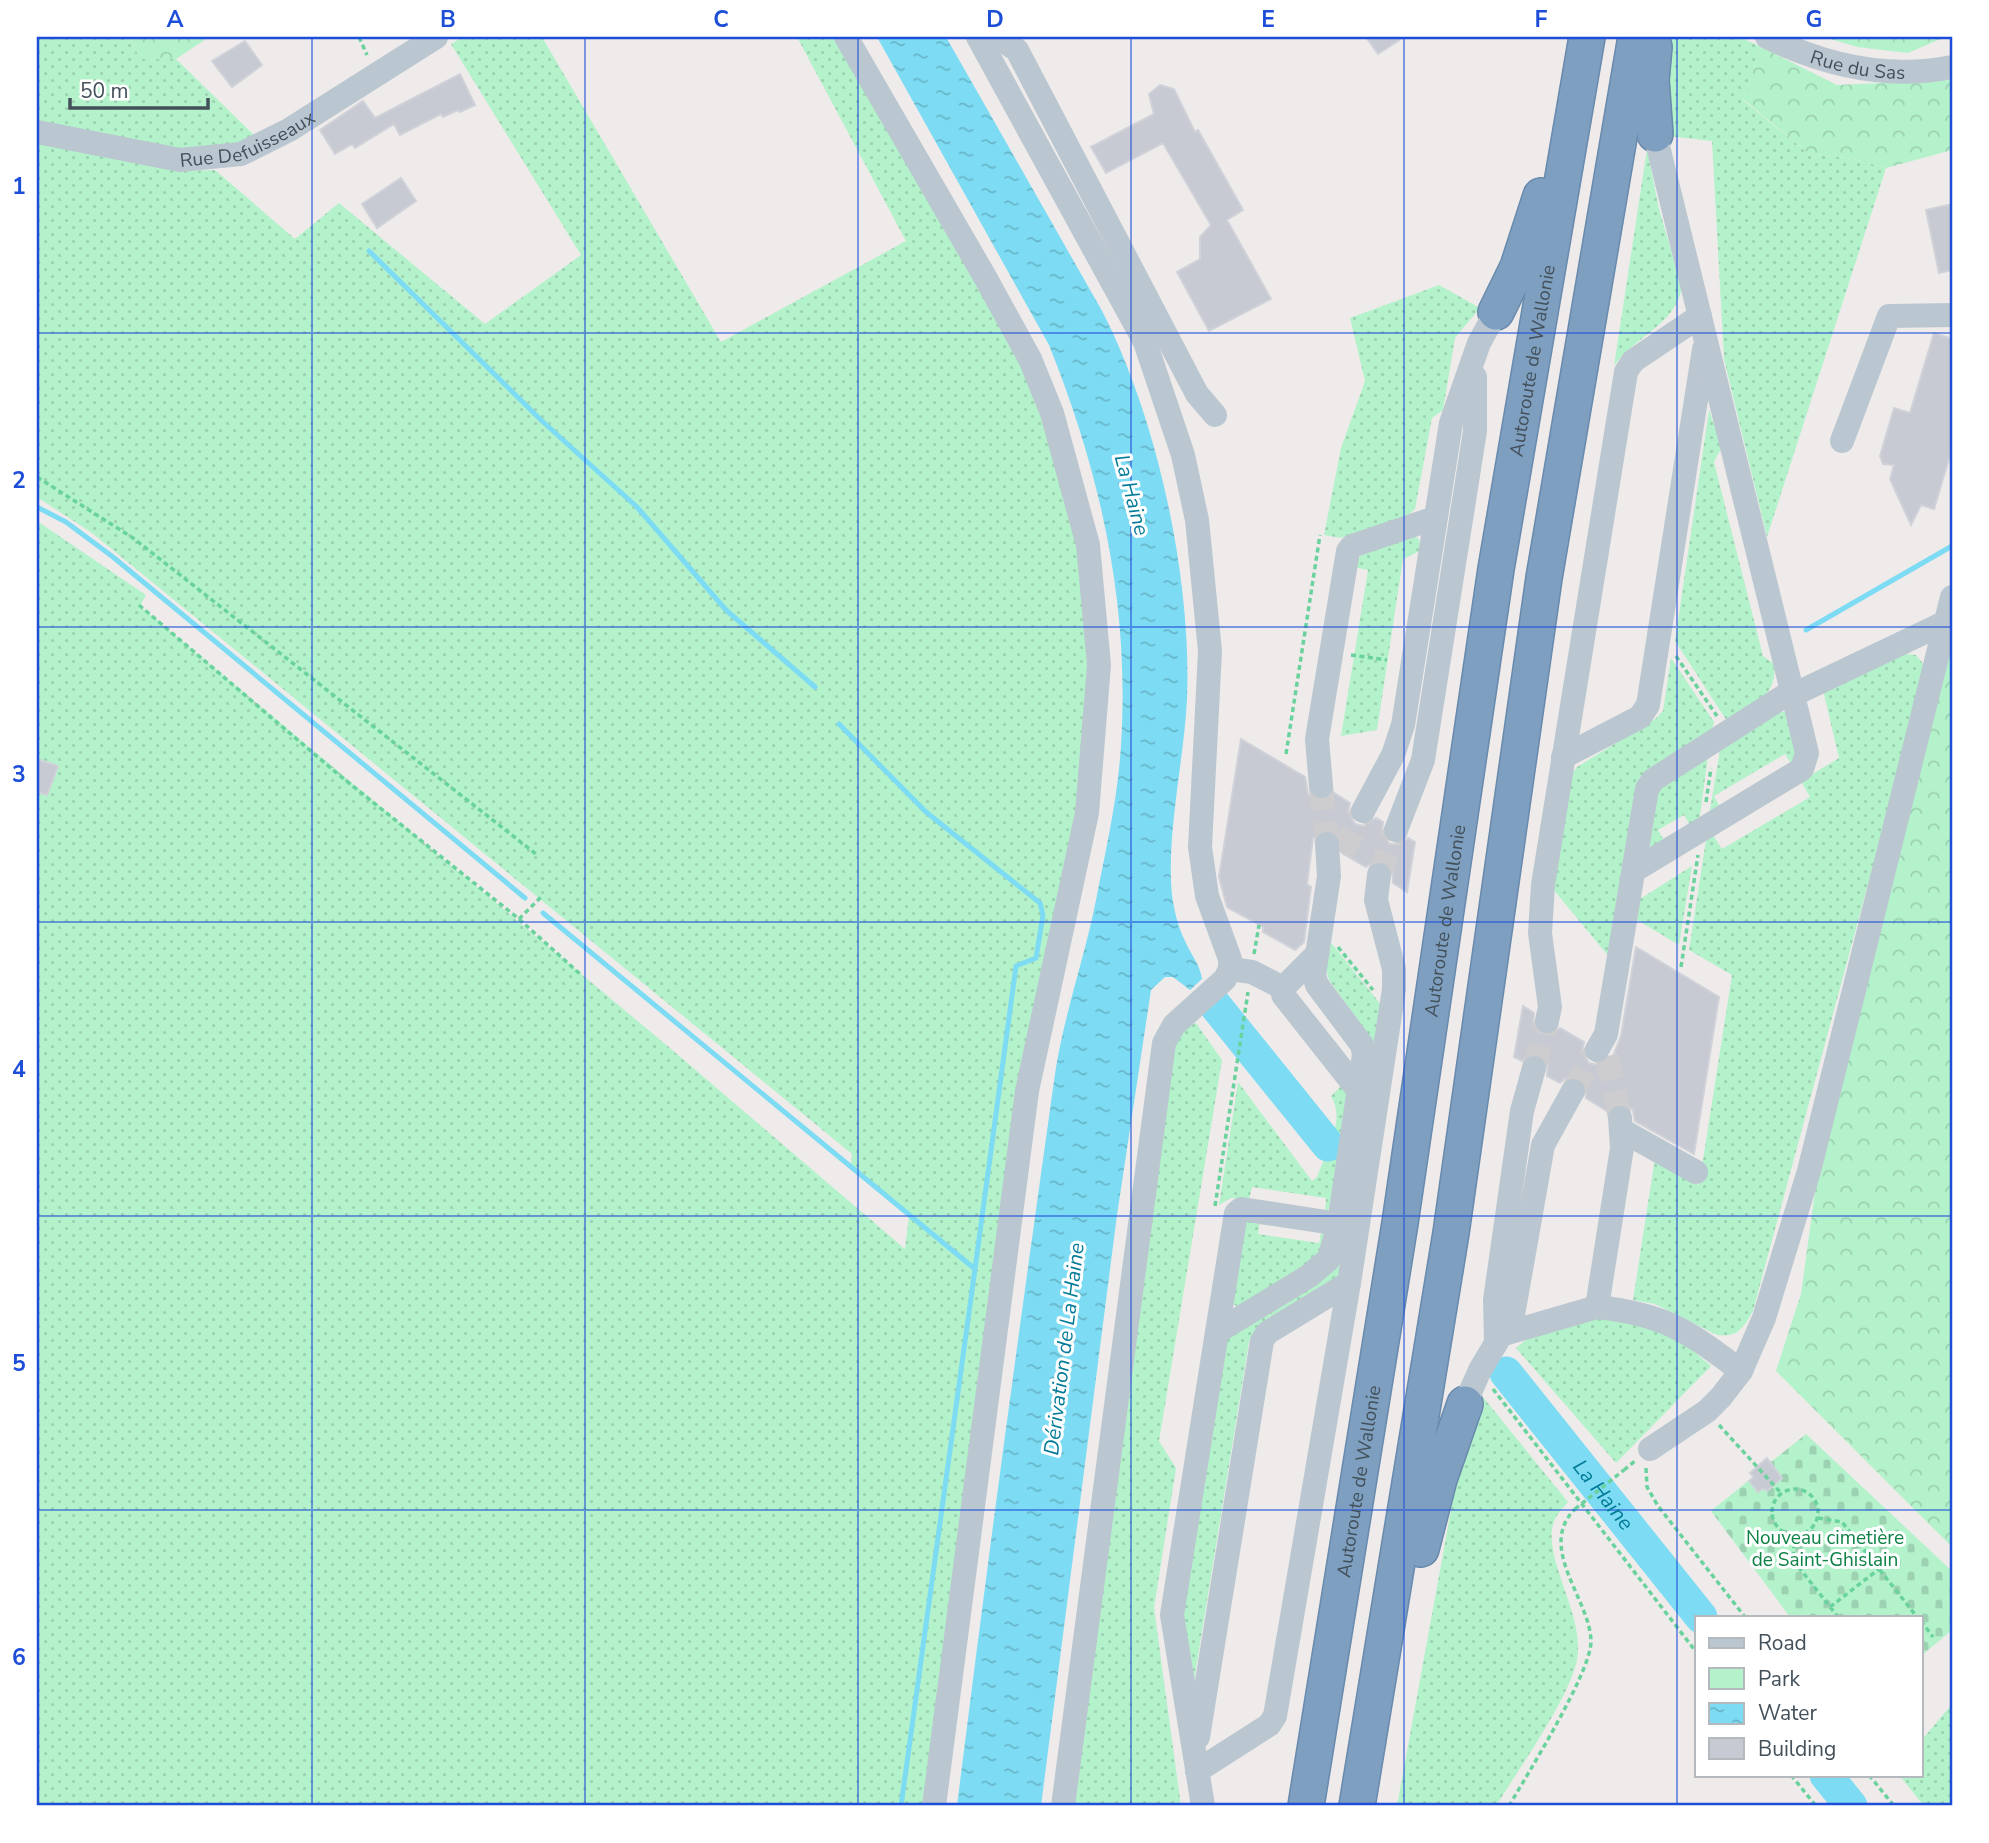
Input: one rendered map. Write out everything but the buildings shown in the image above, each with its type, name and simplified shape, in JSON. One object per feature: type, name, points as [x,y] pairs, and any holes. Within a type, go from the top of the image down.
[{"type":"highway","name":"Autoroute de Wallonie","points":[[1306,1806],[1396,1250],[1496,569],[1587,37]]},
{"type":"highway","points":[[1357,1806],[1451,1233],[1544,578],[1636,37]]},
{"type":"highway","points":[[1655,37],[1651,80],[1655,134]]},
{"type":"highway","points":[[1496,312],[1518,267],[1548,178],[1569,132]]},
{"type":"highway","points":[[1382,1665],[1412,1584],[1439,1479],[1478,1396]]},
{"type":"street","name":"Rue Defuisseaux","points":[[37,132],[180,160],[241,154],[289,130],[376,72],[436,37]]},
{"type":"street","points":[[846,37],[985,277],[1034,369],[1068,465],[1088,545],[1095,592],[1099,665],[1087,813],[1027,1091],[934,1806]]},
{"type":"street","points":[[978,37],[1145,342],[1183,456],[1197,520],[1210,651],[1200,847],[1202,875],[1207,897],[1230,959],[1227,974],[1174,1026],[1164,1043],[1063,1806]]},
{"type":"street","points":[[998,37],[1017,50],[1196,394],[1216,415]]},
{"type":"street","name":"Rue du Sas","points":[[1767,37],[1830,64],[1866,70],[1901,72],[1952,67]]},
{"type":"street","points":[[1634,870],[1802,769],[1807,752],[1655,134]]},
{"type":"street","points":[[1363,811],[1393,755],[1404,725],[1451,423],[1475,355],[1496,312]]},
{"type":"street","points":[[1842,441],[1889,316],[1952,315]]},
{"type":"street","points":[[1563,757],[1640,717],[1648,705],[1703,327]]},
{"type":"street","points":[[1548,1021],[1550,1007],[1540,933],[1540,912],[1626,372],[1633,361],[1703,327]]},
{"type":"street","points":[[1396,830],[1425,746],[1475,431],[1475,355]]},
{"type":"street","points":[[1321,786],[1317,739],[1348,551],[1352,546],[1435,519]]},
{"type":"street","points":[[1650,1449],[1707,1411],[1741,1371],[1764,1318],[1809,1171],[1952,597]]},
{"type":"street","points":[[1603,1047],[1647,789],[1653,780],[1793,693],[1946,622]]},
{"type":"street","points":[[1217,1332],[1320,1269],[1335,1246],[1364,1054],[1362,1045],[1317,985],[1314,975],[1334,848]]},
{"type":"street","points":[[1196,1764],[1269,1725],[1275,1716],[1349,1283],[1394,984],[1394,969],[1376,900],[1379,875]]},
{"type":"street","points":[[1316,955],[1283,988],[1283,996],[1359,1091]]},
{"type":"street","points":[[1227,974],[1252,972],[1283,988]]},
{"type":"street","points":[[1500,1338],[1497,1286],[1522,1111],[1534,1068]]},
{"type":"street","points":[[1478,1396],[1500,1338],[1513,1315],[1542,1145],[1573,1091]]},
{"type":"street","points":[[1597,1307],[1622,1125],[1696,1172]]},
{"type":"street","points":[[1203,1806],[1172,1615],[1236,1213],[1241,1209],[1339,1224]]},
{"type":"street","points":[[1196,1764],[1262,1341],[1267,1333],[1349,1283]]},
{"type":"street","points":[[1500,1338],[1597,1307],[1653,1316],[1677,1327],[1741,1371]]},
{"type":"path","points":[[37,477],[133,538],[536,854]]},
{"type":"path","points":[[1286,754],[1320,535]]},
{"type":"path","points":[[139,605],[339,775],[519,919],[580,974]]},
{"type":"path","points":[[1660,633],[1719,719],[1681,967]]},
{"type":"path","points":[[519,919],[541,896]]},
{"type":"path","points":[[1321,926],[1381,1000]]},
{"type":"path","points":[[1236,1071],[1246,1007]]},
{"type":"path","points":[[1478,1396],[1695,1651]]},
{"type":"path","points":[[1718,1424],[1782,1493]]},
{"type":"path","points":[[1650,1449],[1646,1468],[1647,1487],[1744,1616]]},
{"type":"path","points":[[1509,1806],[1582,1674],[1591,1641],[1563,1558],[1561,1541],[1564,1526],[1575,1509],[1624,1470]]},
{"type":"path","points":[[1797,1489],[1811,1495],[1816,1502],[1818,1518],[1809,1531],[1795,1535],[1781,1531],[1773,1519],[1773,1505],[1782,1493],[1797,1489]]},
{"type":"path","points":[[1818,1518],[1842,1522],[1916,1616]]},
{"type":"path","points":[[1795,1535],[1793,1560],[1837,1616]]},
{"type":"path","points":[[1830,1608],[1879,1569]]},
{"type":"path","points":[[1923,1624],[1933,1637]]},
{"type":"path","points":[[1792,1776],[1816,1806]]},
{"type":"path","points":[[1869,1776],[1894,1806]]},
{"type":"green space","points":[[37,37],[130,37],[140,59],[176,59],[255,136],[237,145],[196,152],[37,124]]},
{"type":"green space","points":[[130,37],[209,37],[176,59],[140,59]]},
{"type":"green space","points":[[463,37],[542,37],[721,342],[906,241],[797,37],[840,37],[1006,321],[1049,421],[1090,609],[1087,760],[927,1806],[37,1806],[37,521],[146,595],[140,606],[664,1043],[905,1249],[909,1215],[851,1166],[852,1154],[92,533],[37,497],[37,143],[183,171],[215,170],[295,239],[339,203],[485,324],[581,255],[451,44]]},
{"type":"green space","points":[[1666,37],[1740,37],[1761,47],[1743,100],[1808,153],[1854,159],[1886,168],[1767,537],[1724,359],[1712,141],[1667,136]]},
{"type":"green space","points":[[1824,37],[1945,37],[1908,53],[1857,47]]},
{"type":"green space","points":[[1761,47],[1837,85],[1952,80],[1952,150],[1886,168],[1854,159],[1808,153],[1743,99]]},
{"type":"green space","points":[[1647,149],[1659,209],[1682,288],[1671,312],[1632,346],[1614,366]]},
{"type":"green space","points":[[1439,285],[1480,308],[1455,338],[1443,410],[1432,418],[1415,509],[1407,516],[1341,538],[1324,535],[1341,448],[1365,381],[1350,318]]},
{"type":"green space","points":[[1709,410],[1722,447],[1714,462],[1763,656],[1774,664],[1772,685],[1767,692],[1754,705],[1727,721],[1675,641]]},
{"type":"green space","points":[[1411,536],[1418,538],[1422,550],[1403,559],[1377,730],[1341,736],[1368,570],[1353,567],[1361,555]]},
{"type":"green space","points":[[1952,632],[1952,1547],[1776,1371],[1801,1294],[1820,1155]]},
{"type":"green space","points":[[1905,654],[1916,655],[1925,666],[1923,680],[1753,1311],[1740,1330],[1730,1335],[1717,1335],[1655,1304],[1633,1300],[1655,1158],[1699,1185],[1732,975],[1689,950],[1706,840],[1713,835],[1722,849],[1810,797],[1801,781],[1839,758],[1822,686]]},
{"type":"green space","points":[[1671,658],[1714,722],[1711,734],[1640,778],[1611,959],[1552,888],[1569,778],[1577,767],[1655,719],[1663,711]]},
{"type":"green space","points":[[1781,712],[1786,712],[1798,752],[1793,767],[1785,754],[1714,796],[1721,809],[1709,816],[1720,750]]},
{"type":"green space","points":[[1708,756],[1699,823],[1691,827],[1684,815],[1658,830],[1665,842],[1655,848],[1648,846],[1659,788]]},
{"type":"green space","points":[[1692,866],[1679,945],[1637,920],[1640,899]]},
{"type":"green space","points":[[1328,939],[1382,1006],[1366,1109],[1373,1041],[1329,980],[1326,969]]},
{"type":"green space","points":[[1196,1023],[1222,1060],[1159,1441],[1176,1468],[1154,1608],[1181,1806],[1075,1806],[1169,1048],[1179,1030]]},
{"type":"green space","points":[[1238,1082],[1312,1181],[1317,1177],[1336,1126],[1335,1106],[1331,1096],[1342,1085],[1349,1096],[1331,1207],[1325,1212],[1326,1198],[1252,1187],[1249,1200],[1231,1198],[1219,1205]]},
{"type":"green space","points":[[1260,1220],[1258,1234],[1319,1243],[1322,1229],[1326,1235],[1317,1257],[1238,1307],[1230,1302],[1244,1222]]},
{"type":"green space","points":[[1346,1229],[1338,1277],[1253,1333],[1249,1342],[1193,1687],[1180,1615],[1219,1361],[1229,1335]]},
{"type":"green space","points":[[1592,1314],[1629,1318],[1657,1327],[1682,1342],[1711,1366],[1616,1463],[1516,1348],[1536,1331]]},
{"type":"green space","points":[[1483,1397],[1568,1502],[1555,1519],[1552,1533],[1557,1567],[1575,1624],[1577,1660],[1554,1714],[1496,1806],[1397,1806],[1457,1477],[1470,1424]]},
{"type":"green space","name":"Nouveau cimetière de Saint-Ghislain","points":[[1806,1434],[1952,1571],[1952,1630],[1923,1654],[1923,1616],[1789,1616],[1711,1511],[1753,1477],[1750,1473],[1767,1458],[1771,1462]]},
{"type":"green space","points":[[1952,1704],[1952,1806],[1924,1806],[1900,1776],[1923,1776],[1923,1739]]},
{"type":"water","name":"Dérivation de La Haine","points":[[877,37],[946,37],[1101,309],[1139,398],[1154,448],[1167,499],[1184,602],[1187,699],[1171,848],[1172,895],[1183,936],[1202,979],[1190,990],[1173,977],[1165,977],[1151,990],[1117,1215],[1041,1806],[957,1806],[1054,1081],[1062,1036],[1096,900],[1117,784],[1123,693],[1121,642],[1108,541],[1097,492],[1083,442],[1049,345]]},
{"type":"waterway","points":[[369,251],[542,421],[637,507],[726,610],[815,687]]},
{"type":"waterway","points":[[37,507],[66,522],[113,557],[525,898]]},
{"type":"waterway","points":[[1806,630],[1952,546]]},
{"type":"waterway","points":[[839,724],[926,812],[1040,903],[1043,915],[1036,958],[1016,966],[975,1269]]},
{"type":"waterway","points":[[543,913],[975,1269],[901,1806]]},
{"type":"waterway","name":"La Haine","points":[[1215,1005],[1328,1145]]},
{"type":"waterway","name":"La Haine","points":[[1506,1373],[1700,1616]]},
{"type":"waterway","name":"La Haine","points":[[1827,1776],[1851,1806]]},
{"type":"tunnel","points":[[1321,786],[1327,844]]},
{"type":"tunnel","points":[[1342,853],[1363,811]]},
{"type":"tunnel","points":[[1379,875],[1396,830]]},
{"type":"tunnel","points":[[1534,1068],[1547,1021]]},
{"type":"tunnel","points":[[1573,1091],[1597,1050]]},
{"type":"tunnel","points":[[1607,1056],[1620,1118]]}]
